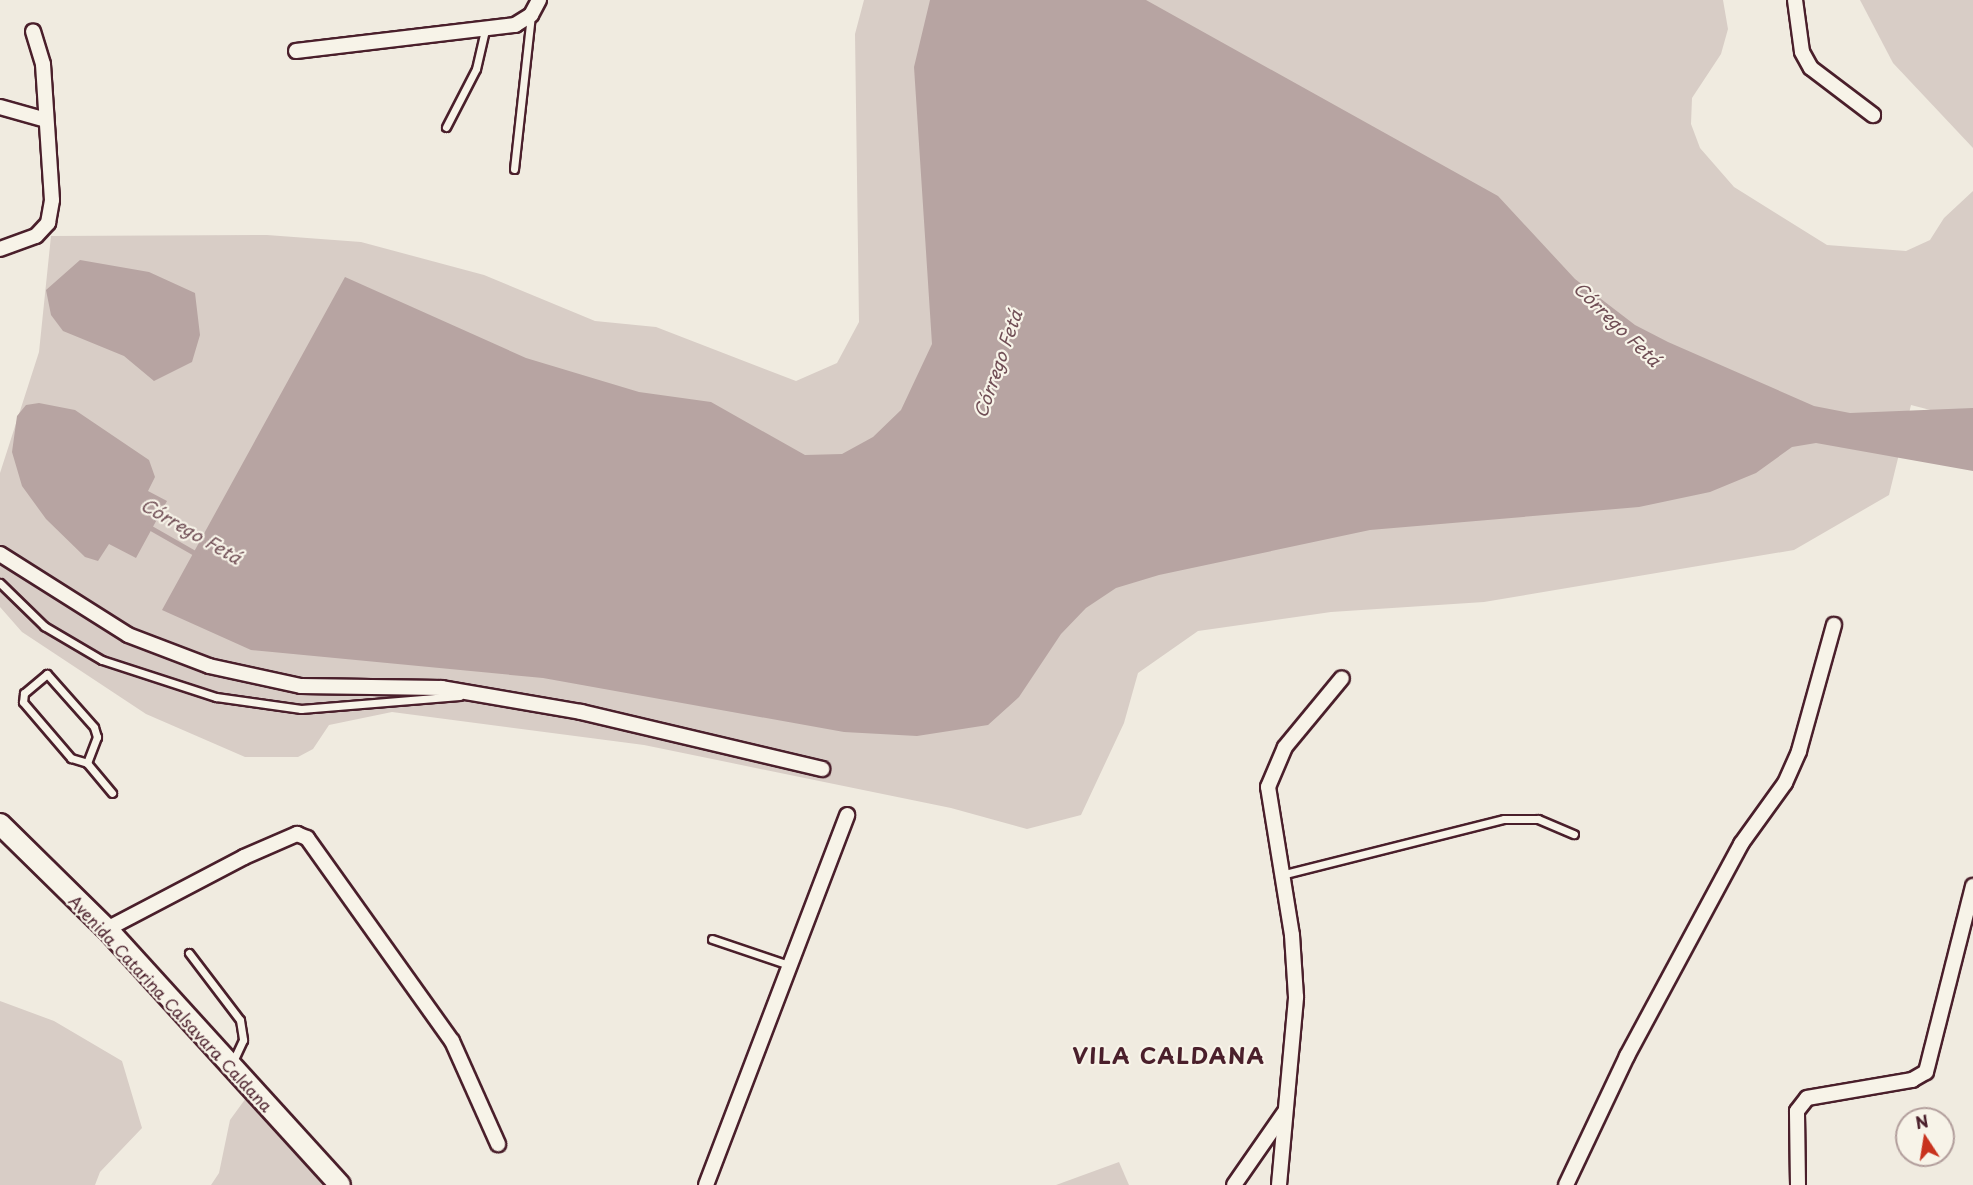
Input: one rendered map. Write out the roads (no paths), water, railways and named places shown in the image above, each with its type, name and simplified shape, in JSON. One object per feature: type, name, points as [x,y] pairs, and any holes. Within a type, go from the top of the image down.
[{"type":"street","points":[[296,51],[485,31],[515,25],[531,15],[539,0]]},
{"type":"street","points":[[1795,0],[1802,52],[1811,68],[1873,115]]},
{"type":"street","points":[[0,249],[36,236],[48,223],[52,200],[43,64],[33,31]]},
{"type":"street","points":[[0,107],[46,120]]},
{"type":"street","points":[[0,554],[128,635],[210,666],[301,686],[442,688],[582,712],[822,769]]},
{"type":"street","points":[[1566,1185],[1627,1056],[1741,844],[1785,783],[1800,751],[1834,625]]},
{"type":"street","points":[[1279,1185],[1296,997],[1268,787],[1271,772],[1342,678]]},
{"type":"street","points":[[706,1185],[786,964],[847,815]]},
{"type":"street","name":"Avenida Catarina Calsavara Caldana","points":[[0,824],[107,929],[340,1185]]},
{"type":"street","points":[[107,929],[254,853],[297,834],[307,838],[452,1041],[498,1144]]},
{"type":"street","points":[[1798,1185],[1797,1111],[1807,1098],[1912,1080],[1926,1072],[1973,886]]},
{"type":"street","points":[[1234,1185],[1286,1111]]},
{"type":"lane","points":[[514,169],[531,15]]},
{"type":"lane","points":[[446,127],[476,69],[485,31]]},
{"type":"lane","points":[[0,584],[44,626],[102,660],[216,698],[300,709],[481,695]]},
{"type":"lane","points":[[87,763],[97,737],[94,727],[47,674],[24,693],[23,702],[71,758],[87,763],[112,793]]},
{"type":"lane","points":[[1281,875],[1504,819],[1538,819],[1574,834]]},
{"type":"lane","points":[[712,939],[786,964]]},
{"type":"lane","points":[[189,953],[240,1020],[243,1040],[231,1066]]},
{"type":"water","points":[[930,0],[1146,0],[1498,196],[1575,279],[1635,325],[1668,342],[1814,406],[1850,413],[1973,408],[1973,471],[1816,443],[1792,447],[1756,473],[1710,492],[1639,507],[1370,530],[1159,575],[1116,588],[1086,608],[1061,634],[1019,697],[988,725],[917,736],[844,732],[543,678],[251,650],[162,610],[345,277],[526,358],[639,392],[711,402],[805,455],[842,454],[873,437],[901,410],[932,344],[914,67]]},
{"type":"water","points":[[80,260],[149,272],[195,293],[200,335],[192,362],[154,381],[124,356],[63,331],[51,315],[46,290]]},
{"type":"water","points":[[39,403],[75,410],[149,460],[155,477],[148,491],[167,501],[136,558],[109,544],[98,561],[85,557],[46,519],[22,486],[12,452],[17,416],[26,405]]},
{"type":"waterway","name":"Córrego Fetá","points":[[149,527],[198,555]]},
{"type":"district","name":"VILA CALDANA","points":[[1169,1055]]}]
